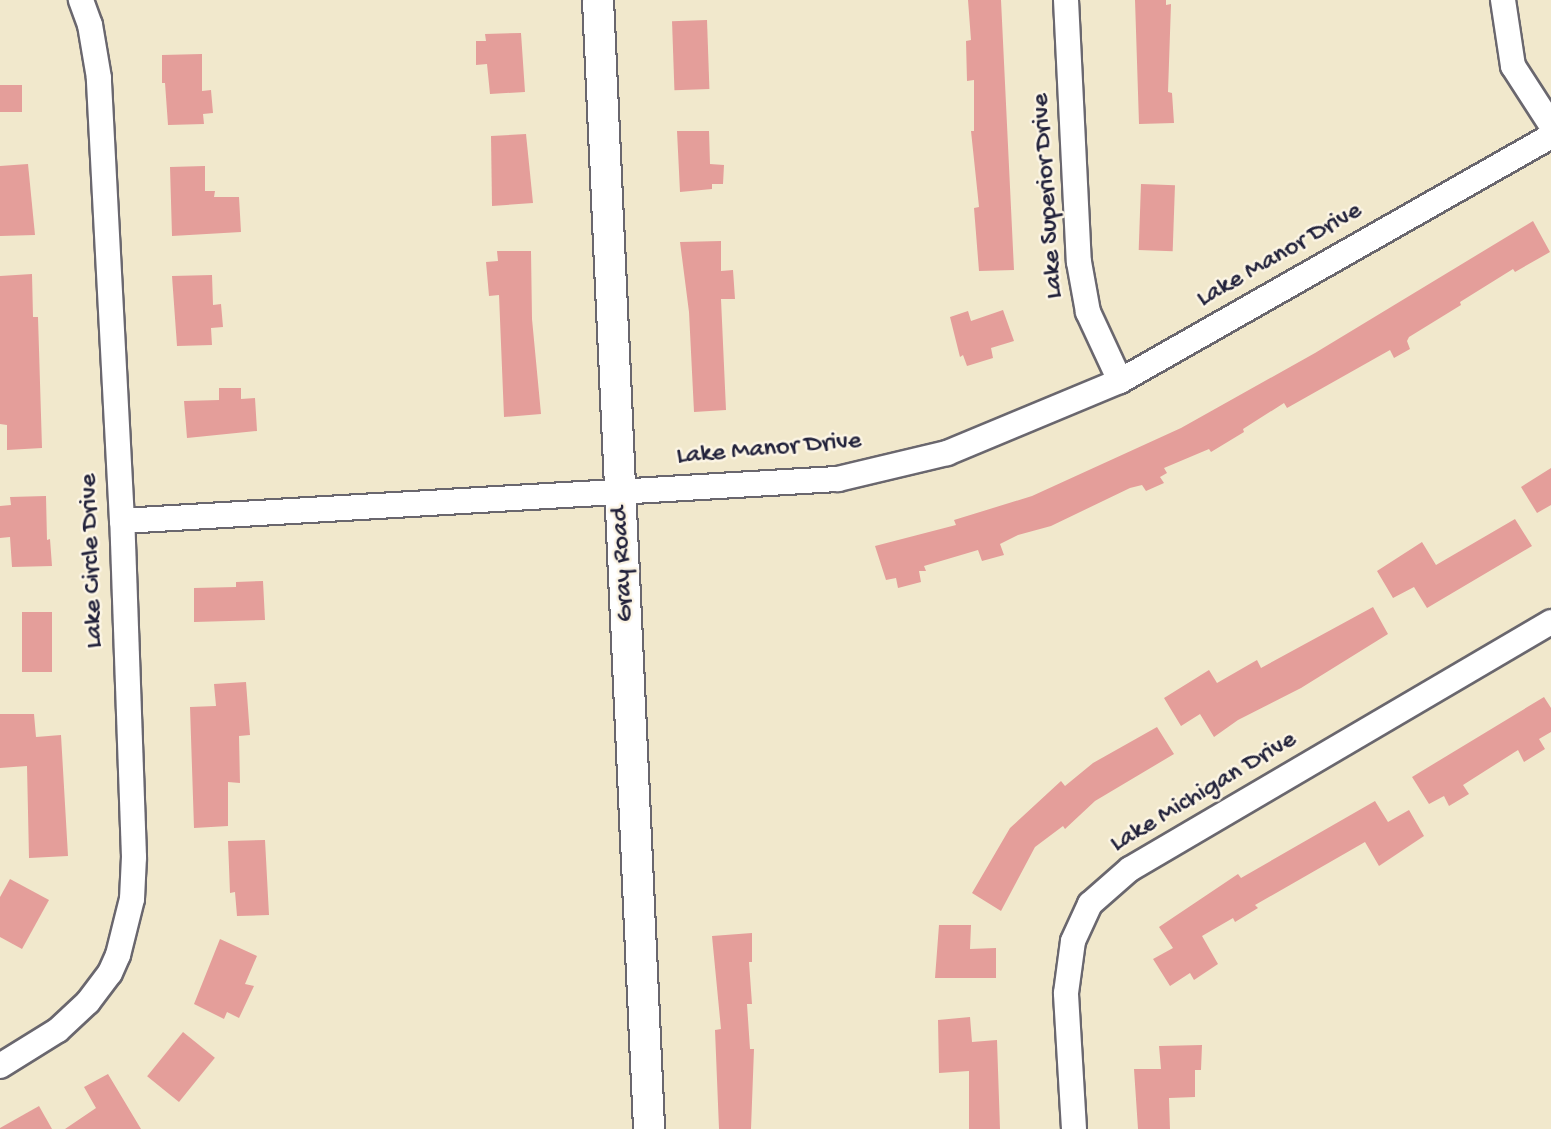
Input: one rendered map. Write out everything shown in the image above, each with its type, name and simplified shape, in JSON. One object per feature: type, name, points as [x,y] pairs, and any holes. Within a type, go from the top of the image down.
[{"type":"street","name":"Lake Circle Drive","points":[[0,1066],[58,1030],[88,1002],[110,973],[126,933],[134,857],[122,521],[99,78],[90,24],[80,0]]},
{"type":"street","name":"Gray Road","points":[[598,0],[649,1129]]},
{"type":"street","name":"Lake Superior Drive","points":[[1066,0],[1079,262],[1088,312],[1120,381]]},
{"type":"street","points":[[1503,0],[1513,66],[1551,125]]},
{"type":"street","name":"Lake Manor Drive","points":[[122,521],[838,479],[947,453],[1120,381],[1551,136]]},
{"type":"street","name":"Lake Michigan Drive","points":[[1074,1129],[1066,993],[1073,941],[1090,904],[1130,869],[1551,622]]},
{"type":"building","points":[[968,0],[1001,0],[1014,270],[979,271],[974,208],[979,207],[971,131],[974,131],[974,80],[967,81],[966,41],[971,40]]},
{"type":"building","points":[[1135,0],[1166,0],[1166,5],[1171,4],[1168,92],[1172,93],[1174,123],[1139,124]]},
{"type":"building","points":[[707,20],[709,89],[674,90],[672,21]]},
{"type":"building","points":[[521,33],[525,92],[490,94],[487,64],[476,65],[476,41],[486,41],[485,34]]},
{"type":"building","points":[[202,54],[202,91],[211,90],[213,113],[203,114],[204,124],[168,125],[165,83],[162,83],[162,55]]},
{"type":"building","points":[[0,85],[22,85],[22,112],[0,112]]},
{"type":"building","points":[[677,131],[709,131],[710,164],[724,165],[723,184],[712,184],[712,189],[680,192]]},
{"type":"building","points":[[526,134],[533,203],[492,206],[491,136]]},
{"type":"building","points":[[28,164],[35,235],[0,236],[0,166]]},
{"type":"building","points":[[205,166],[205,191],[215,191],[214,197],[239,197],[241,232],[172,236],[170,167]]},
{"type":"building","points":[[1141,184],[1175,185],[1173,251],[1139,250]]},
{"type":"building","points":[[1533,221],[1550,252],[1515,272],[1513,269],[1460,302],[1461,305],[1409,337],[1407,341],[1410,349],[1394,358],[1390,350],[1287,408],[1284,403],[1211,452],[1209,449],[1164,468],[1167,473],[1160,477],[1164,483],[1146,491],[1142,485],[1130,488],[1051,526],[1018,535],[1000,544],[1004,555],[982,561],[978,550],[924,566],[926,571],[919,571],[921,582],[898,588],[896,578],[886,580],[875,546],[956,525],[954,520],[1032,496],[1181,428],[1315,353]]},
{"type":"building","points":[[721,241],[721,271],[733,270],[735,299],[721,299],[726,410],[694,412],[689,312],[680,242]]},
{"type":"building","points":[[497,251],[531,251],[532,319],[541,414],[504,417],[499,295],[489,296],[486,262],[498,261]]},
{"type":"building","points":[[32,274],[33,317],[38,317],[42,448],[7,450],[7,425],[0,424],[0,276]]},
{"type":"building","points":[[212,275],[213,305],[221,304],[223,327],[211,328],[212,345],[177,346],[172,276]]},
{"type":"building","points":[[1003,310],[1014,341],[991,348],[993,358],[967,366],[963,355],[960,357],[950,317],[968,311],[971,321]]},
{"type":"building","points":[[219,388],[241,388],[241,399],[255,398],[257,431],[187,438],[184,401],[219,400]]},
{"type":"building","points":[[1551,468],[1551,505],[1537,513],[1521,487]]},
{"type":"building","points":[[46,496],[47,540],[50,539],[52,566],[12,567],[10,537],[0,538],[0,506],[11,505],[10,497]]},
{"type":"building","points":[[1515,519],[1532,546],[1427,608],[1414,587],[1393,598],[1377,571],[1422,542],[1436,565]]},
{"type":"building","points":[[263,581],[265,620],[194,622],[194,588],[236,587],[236,582]]},
{"type":"building","points":[[1373,607],[1388,634],[1301,688],[1238,720],[1214,737],[1200,714],[1181,726],[1164,698],[1209,670],[1217,683],[1257,660],[1261,668]]},
{"type":"building","points":[[22,612],[52,612],[52,672],[22,672]]},
{"type":"building","points":[[246,682],[250,735],[239,736],[240,783],[228,782],[228,826],[194,828],[190,707],[216,706],[214,684]]},
{"type":"building","points":[[1544,697],[1551,708],[1551,732],[1539,739],[1545,749],[1524,762],[1518,750],[1463,785],[1469,794],[1449,806],[1444,796],[1429,804],[1412,777]]},
{"type":"building","points":[[0,714],[34,714],[36,737],[61,735],[68,856],[29,858],[27,766],[0,768]]},
{"type":"building","points":[[1157,727],[1174,754],[1095,801],[1065,829],[1063,826],[1035,847],[1001,911],[972,893],[1010,828],[1061,781],[1065,786],[1093,763]]},
{"type":"building","points":[[1375,801],[1388,822],[1409,810],[1424,836],[1379,866],[1365,842],[1255,905],[1258,908],[1235,922],[1233,918],[1202,936],[1218,964],[1194,980],[1190,973],[1170,986],[1153,959],[1173,948],[1159,927],[1238,874],[1241,878]]},
{"type":"building","points":[[265,840],[269,915],[237,916],[235,892],[230,893],[228,841]]},
{"type":"building","points":[[10,879],[49,900],[22,949],[0,937],[0,897]]},
{"type":"building","points":[[939,925],[971,925],[970,949],[996,948],[996,978],[935,978]]},
{"type":"building","points":[[752,933],[752,962],[749,962],[752,1004],[747,1004],[750,1049],[754,1049],[751,1129],[719,1129],[715,1030],[721,1029],[712,936]]},
{"type":"building","points":[[220,939],[257,956],[245,984],[254,986],[239,1018],[227,1012],[224,1019],[194,1004]]},
{"type":"building","points":[[970,1017],[972,1042],[997,1040],[1000,1129],[969,1129],[969,1071],[939,1073],[938,1020]]},
{"type":"building","points":[[183,1032],[215,1058],[179,1102],[147,1076]]},
{"type":"building","points":[[1202,1045],[1201,1070],[1195,1070],[1195,1097],[1169,1098],[1170,1129],[1138,1129],[1134,1069],[1161,1069],[1159,1046]]},
{"type":"building","points":[[108,1074],[141,1129],[65,1129],[96,1108],[84,1087]]},
{"type":"building","points":[[39,1106],[52,1129],[0,1129],[0,1128]]}]
